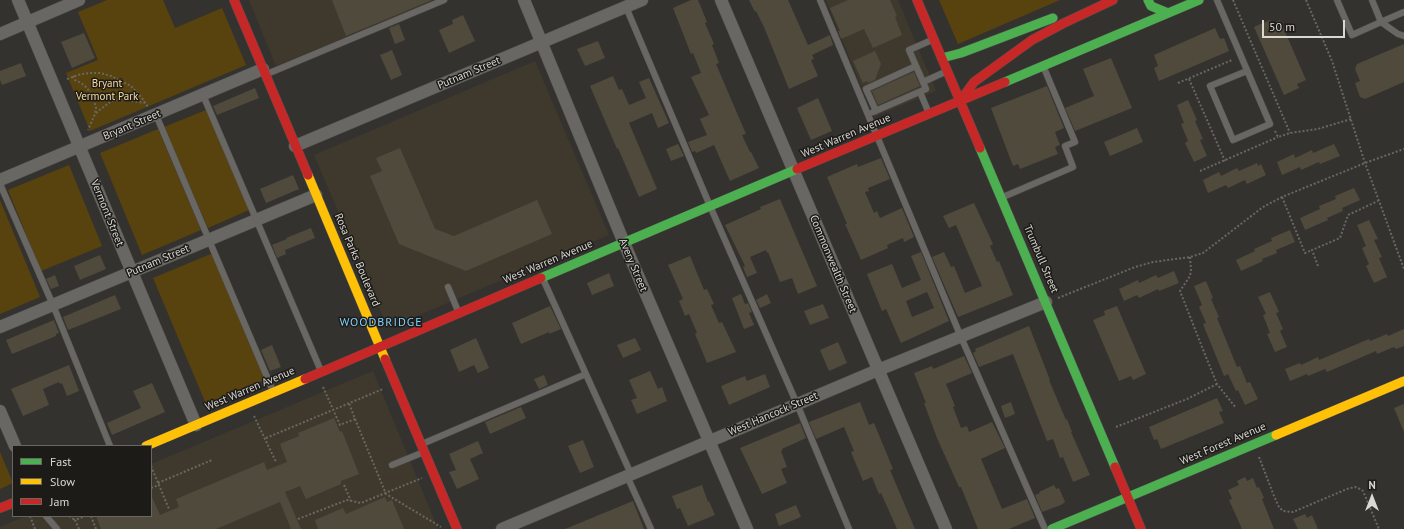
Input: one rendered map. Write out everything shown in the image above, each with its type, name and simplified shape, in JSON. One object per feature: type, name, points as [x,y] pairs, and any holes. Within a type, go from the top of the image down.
[{"type":"main road","name":"Rosa Parks Boulevard","points":[[234,0],[457,529]]},
{"type":"main road","name":"Trumbull Street","points":[[917,0],[1141,529]]},
{"type":"main road","points":[[942,58],[961,53],[1099,0]]},
{"type":"main road","name":"West Warren Avenue","points":[[959,101],[974,82],[1032,40],[1113,0]]},
{"type":"main road","points":[[1148,0],[1151,6],[1168,12]]},
{"type":"main road","name":"West Warren Avenue","points":[[148,445],[1199,0]]},
{"type":"main road","name":"West Forest Avenue","points":[[1052,529],[1404,381]]},
{"type":"main road","points":[[0,508],[12,502]]},
{"type":"street","name":"Vermont Street","points":[[18,0],[196,425]]},
{"type":"street","points":[[0,34],[79,0]]},
{"type":"street","name":"Avery Street","points":[[524,0],[624,243],[747,529]]},
{"type":"street","name":"Putnam Street","points":[[296,146],[642,0]]},
{"type":"street","name":"Commonwealth Street","points":[[721,0],[946,529]]},
{"type":"street","name":"Bryant Street","points":[[0,180],[80,147],[152,111],[203,95],[264,72]]},
{"type":"street","name":"Putnam Street","points":[[0,327],[316,195]]},
{"type":"street","name":"West Hancock Street","points":[[502,529],[878,370],[1046,302]]},
{"type":"street","points":[[0,411],[15,445]]},
{"type":"lane","points":[[264,72],[444,0]]},
{"type":"lane","points":[[820,0],[869,114],[961,337],[1045,529]]},
{"type":"lane","points":[[1217,0],[1270,124],[1233,140],[1210,86],[1247,71]]},
{"type":"lane","points":[[1337,0],[1352,35],[1404,12]]},
{"type":"lane","points":[[1372,0],[1381,22],[1398,34],[1404,36]]},
{"type":"lane","points":[[626,7],[710,206],[797,404],[849,529]]},
{"type":"lane","points":[[869,114],[901,97],[926,89],[909,50],[934,39]]},
{"type":"lane","points":[[1001,198],[1073,167],[1065,146],[1076,142],[1043,65]]},
{"type":"lane","points":[[876,111],[866,89],[904,74],[916,66]]},
{"type":"lane","points":[[923,82],[947,71]]},
{"type":"lane","points":[[920,92],[929,114]]},
{"type":"lane","points":[[203,95],[321,372]]},
{"type":"lane","points":[[152,111],[210,239],[274,392]]},
{"type":"lane","points":[[0,184],[53,305],[110,445]]},
{"type":"lane","points":[[542,277],[586,374],[651,529]]},
{"type":"lane","points":[[448,287],[458,313]]},
{"type":"lane","points":[[392,465],[423,448],[586,374]]},
{"type":"lane","points":[[47,517],[57,529]]},
{"type":"path","points":[[1233,0],[1290,132]]},
{"type":"path","points":[[1306,0],[1332,61],[1378,201],[1404,269]]},
{"type":"path","points":[[1178,83],[1232,60]]},
{"type":"path","points":[[67,79],[73,76],[91,73],[100,73],[119,79],[131,86],[152,111]]},
{"type":"path","points":[[73,76],[75,80],[82,83],[87,88],[93,97],[96,114]]},
{"type":"path","points":[[1189,79],[1225,161]]},
{"type":"path","points":[[88,130],[96,114],[110,102],[119,99],[145,103]]},
{"type":"path","points":[[1200,171],[1290,132],[1318,129],[1351,119]]},
{"type":"path","points":[[1270,124],[1272,123],[1278,137]]},
{"type":"path","points":[[1046,302],[1135,267],[1153,262],[1190,257],[1203,253],[1263,207],[1282,197],[1365,163],[1404,149]]},
{"type":"path","points":[[1282,197],[1305,253],[1340,238],[1348,215],[1378,201]]},
{"type":"path","points":[[1312,250],[1318,266]]},
{"type":"path","points":[[1190,257],[1190,276],[1180,291],[1218,384],[1236,408]]},
{"type":"path","points":[[1116,427],[1187,399],[1218,384]]},
{"type":"path","points":[[323,386],[340,425],[355,419]]},
{"type":"path","points":[[266,438],[385,388]]},
{"type":"path","points":[[349,403],[386,494],[444,529]]},
{"type":"path","points":[[254,415],[276,462]]},
{"type":"path","points":[[1259,456],[1274,496],[1279,507],[1283,511],[1293,512],[1347,489],[1355,488],[1363,491],[1379,529]]},
{"type":"path","points":[[152,487],[212,460]]},
{"type":"path","points":[[152,469],[169,509]]},
{"type":"path","points":[[298,519],[346,500],[360,503],[386,494],[423,478]]},
{"type":"path","points":[[344,485],[351,501]]},
{"type":"path","points":[[30,517],[35,529]]},
{"type":"path","points":[[70,517],[75,520],[79,529]]},
{"type":"path","points":[[75,520],[82,517]]},
{"type":"path","points":[[91,517],[96,529]]},
{"type":"shaded area","points":[[249,0],[435,0],[276,66]]},
{"type":"shaded area","points":[[826,0],[898,0],[936,91],[874,117]]},
{"type":"shaded area","points":[[535,61],[609,235],[388,328],[314,155]]},
{"type":"shaded area","points":[[373,371],[438,529],[0,529],[0,527],[24,517],[152,517],[152,464]]},
{"type":"green space","name":"Bryant Vermont Park","points":[[107,0],[163,0],[175,28],[222,8],[246,65],[90,131],[66,73],[98,60],[78,12]]},
{"type":"green space","points":[[939,0],[1060,0],[958,44]]},
{"type":"green space","points":[[206,110],[249,210],[208,228],[164,127]]},
{"type":"green space","points":[[158,129],[201,230],[142,255],[100,153]]},
{"type":"green space","points":[[69,165],[102,246],[41,271],[8,190]]},
{"type":"green space","points":[[0,200],[40,297],[0,314]]},
{"type":"green space","points":[[213,253],[266,379],[206,404],[153,278]]},
{"type":"green space","points":[[0,452],[12,483],[0,489]]},
{"type":"building","points":[[332,0],[432,0],[346,36]]},
{"type":"building","points":[[691,0],[698,0],[707,22],[705,23],[714,44],[712,45],[719,63],[716,64],[746,134],[742,135],[759,168],[730,181],[714,145],[696,153],[695,151],[692,152],[688,142],[707,135],[700,119],[709,115],[691,77],[701,73],[693,53],[691,54],[673,8]]},
{"type":"building","points":[[749,0],[788,0],[808,45],[830,35],[833,45],[812,55],[814,59],[811,60],[818,76],[789,89],[764,27]]},
{"type":"building","points":[[848,0],[890,0],[897,16],[895,17],[902,35],[873,48],[864,29],[841,39],[838,31],[840,31],[830,8]]},
{"type":"building","points":[[463,15],[475,41],[449,53],[439,30],[453,24],[452,20]]},
{"type":"building","points":[[1270,20],[1272,24],[1280,20],[1306,80],[1297,84],[1299,88],[1284,95],[1254,27]]},
{"type":"building","points":[[399,24],[405,40],[395,44],[389,28]]},
{"type":"building","points":[[1215,28],[1220,39],[1224,38],[1229,51],[1159,81],[1154,68],[1158,66],[1154,55]]},
{"type":"building","points":[[84,33],[95,58],[72,68],[61,42]]},
{"type":"building","points":[[598,41],[605,58],[585,66],[577,49]]},
{"type":"building","points":[[1404,44],[1404,82],[1365,99],[1360,97],[1355,83],[1360,81],[1355,69],[1357,64]]},
{"type":"building","points":[[392,50],[402,75],[391,80],[380,55]]},
{"type":"building","points":[[875,51],[881,64],[875,80],[868,83],[867,81],[863,83],[853,61]]},
{"type":"building","points":[[1111,58],[1132,108],[1075,131],[1065,108],[1094,96],[1083,69]]},
{"type":"building","points":[[21,63],[26,76],[2,85],[0,80],[0,71]]},
{"type":"building","points":[[914,72],[920,86],[878,105],[872,91]]},
{"type":"building","points":[[613,76],[619,90],[622,89],[629,105],[646,98],[639,82],[649,78],[669,123],[658,128],[652,113],[629,123],[657,189],[639,197],[590,86]]},
{"type":"building","points":[[1047,86],[1064,128],[1055,132],[1060,145],[1055,147],[1058,154],[1020,169],[1018,164],[1013,166],[991,108]]},
{"type":"building","points":[[255,88],[259,98],[217,115],[213,106]]},
{"type":"building","points":[[818,98],[832,131],[811,140],[797,108]]},
{"type":"building","points":[[1188,100],[1197,120],[1195,121],[1203,139],[1200,140],[1207,156],[1194,162],[1185,143],[1188,141],[1181,124],[1184,123],[1177,105]]},
{"type":"building","points":[[1137,128],[1143,142],[1110,156],[1104,142]]},
{"type":"building","points":[[678,144],[684,156],[671,161],[666,149]]},
{"type":"building","points":[[1334,144],[1340,156],[1320,164],[1319,162],[1301,170],[1300,167],[1282,175],[1277,162],[1294,154],[1295,158],[1312,150],[1313,153]]},
{"type":"building","points":[[400,148],[435,229],[454,236],[537,200],[552,234],[466,271],[399,244],[370,176],[382,171],[376,158]]},
{"type":"building","points":[[881,158],[890,179],[868,188],[869,191],[865,192],[874,213],[877,211],[880,218],[902,208],[914,237],[904,242],[903,238],[887,245],[888,248],[861,260],[827,177],[857,164],[858,167]]},
{"type":"building","points":[[1257,163],[1258,166],[1261,164],[1266,175],[1247,184],[1245,180],[1228,188],[1226,185],[1208,193],[1203,180],[1219,172],[1221,176],[1237,168],[1239,171]]},
{"type":"building","points":[[293,175],[299,189],[266,203],[260,189]]},
{"type":"building","points":[[1354,188],[1360,200],[1342,208],[1343,211],[1327,218],[1328,220],[1305,230],[1300,218],[1320,209],[1319,206],[1336,199],[1335,196]]},
{"type":"building","points":[[780,199],[817,286],[798,294],[792,278],[780,282],[766,250],[750,257],[757,273],[747,277],[743,267],[745,266],[725,225],[761,209],[760,207]]},
{"type":"building","points":[[974,203],[993,244],[990,246],[997,262],[999,261],[1013,295],[958,317],[932,257],[944,252],[951,267],[954,266],[965,293],[982,286],[956,225],[949,228],[943,216]]},
{"type":"building","points":[[1369,220],[1378,239],[1374,240],[1382,257],[1379,258],[1387,277],[1374,283],[1366,266],[1369,264],[1362,248],[1366,246],[1357,225]]},
{"type":"building","points":[[311,228],[315,238],[285,250],[286,254],[277,258],[272,245]]},
{"type":"building","points":[[1290,230],[1295,242],[1276,250],[1277,253],[1262,259],[1263,261],[1241,271],[1236,260],[1255,251],[1254,249],[1272,241],[1271,238]]},
{"type":"building","points":[[921,252],[949,321],[901,343],[886,309],[882,311],[867,274],[892,264],[902,288],[921,280],[911,256]],"holes":[[[927,292],[934,308],[912,317],[906,301]]]},
{"type":"building","points":[[100,255],[106,269],[80,280],[74,266]]},
{"type":"building","points":[[690,256],[704,290],[707,289],[714,304],[711,305],[719,323],[722,322],[736,352],[707,363],[695,334],[697,333],[689,314],[685,316],[679,301],[683,299],[668,265]]},
{"type":"building","points":[[1174,271],[1179,283],[1159,291],[1158,289],[1139,298],[1137,295],[1124,301],[1119,289],[1138,280],[1139,283],[1156,275],[1158,278]]},
{"type":"building","points":[[609,273],[614,286],[592,295],[587,283]]},
{"type":"building","points":[[55,275],[59,286],[51,289],[46,279]]},
{"type":"building","points":[[1206,281],[1213,298],[1211,299],[1219,317],[1217,318],[1237,367],[1240,366],[1247,383],[1250,382],[1258,399],[1245,405],[1228,374],[1224,376],[1203,324],[1206,323],[1199,307],[1202,305],[1194,286]]},
{"type":"building","points":[[1270,292],[1279,312],[1276,313],[1283,329],[1280,331],[1287,347],[1275,352],[1267,334],[1270,333],[1263,315],[1266,314],[1258,297]]},
{"type":"building","points":[[741,294],[745,304],[748,303],[752,312],[749,313],[754,325],[744,329],[732,298]]},
{"type":"building","points":[[767,294],[771,303],[760,308],[756,300]]},
{"type":"building","points":[[115,295],[121,309],[68,330],[63,317]]},
{"type":"building","points":[[823,304],[829,318],[810,325],[804,311]]},
{"type":"building","points":[[550,306],[561,329],[549,334],[549,332],[521,344],[512,323]]},
{"type":"building","points":[[1117,306],[1146,374],[1133,380],[1131,376],[1119,381],[1093,320],[1105,315],[1104,311]]},
{"type":"building","points":[[54,320],[59,333],[56,334],[56,336],[12,354],[6,340]]},
{"type":"building","points":[[1029,326],[1049,380],[1090,475],[1073,482],[1063,457],[1060,458],[1053,439],[1047,441],[1013,354],[979,367],[973,353],[976,351],[975,349]]},
{"type":"building","points":[[1404,329],[1404,346],[1396,349],[1394,347],[1377,354],[1376,351],[1327,372],[1325,369],[1290,381],[1285,369],[1300,363],[1301,365],[1318,357],[1319,360],[1369,339],[1370,341],[1387,334],[1388,336]]},
{"type":"building","points":[[476,338],[489,368],[478,373],[474,365],[459,372],[450,350]]},
{"type":"building","points":[[635,338],[641,350],[623,358],[617,345]]},
{"type":"building","points":[[838,342],[847,363],[829,371],[820,350]]},
{"type":"building","points":[[272,345],[281,367],[270,371],[261,350]]},
{"type":"building","points":[[964,356],[972,373],[946,384],[955,406],[953,407],[961,428],[967,426],[969,432],[992,422],[1005,448],[981,459],[1002,509],[1027,499],[1035,518],[1009,529],[978,529],[961,487],[959,487],[937,438],[924,403],[926,403],[914,373],[932,366],[933,369]]},
{"type":"building","points":[[69,365],[79,391],[67,396],[62,383],[60,384],[59,382],[43,389],[49,405],[23,416],[11,389]]},
{"type":"building","points":[[650,371],[658,389],[662,387],[667,401],[637,414],[631,400],[637,398],[629,380]]},
{"type":"building","points":[[765,374],[770,387],[729,405],[721,386],[745,376],[747,381]]},
{"type":"building","points":[[544,375],[548,385],[539,389],[534,379]]},
{"type":"building","points":[[152,383],[165,412],[112,435],[107,423],[141,408],[133,391]]},
{"type":"building","points":[[1217,398],[1223,411],[1219,412],[1224,423],[1161,449],[1157,439],[1154,440],[1149,427]]},
{"type":"building","points":[[860,402],[869,425],[874,423],[893,469],[890,470],[915,529],[897,529],[872,477],[863,481],[851,452],[854,451],[844,427],[816,439],[809,422]]},
{"type":"building","points":[[1011,402],[1015,414],[1005,418],[1001,406]]},
{"type":"building","points":[[1404,404],[1404,432],[1394,408]]},
{"type":"building","points":[[521,407],[526,418],[490,434],[485,422]]},
{"type":"building","points":[[334,418],[340,432],[342,431],[359,474],[341,481],[341,484],[306,499],[300,486],[285,492],[301,529],[291,529],[280,502],[216,529],[101,529],[96,517],[152,517],[152,497],[160,515],[179,507],[176,499],[264,462],[267,470],[287,462],[280,444],[299,436],[298,433]]},
{"type":"building","points":[[800,423],[806,438],[782,449],[781,451],[787,467],[781,469],[787,483],[762,494],[740,448]]},
{"type":"building","points":[[583,440],[594,467],[580,473],[568,446]]},
{"type":"building","points":[[478,441],[483,453],[470,459],[479,479],[457,489],[449,472],[456,470],[449,454]]},
{"type":"building","points":[[1245,477],[1247,481],[1253,478],[1257,488],[1259,487],[1264,498],[1262,499],[1274,529],[1242,529],[1229,500],[1232,499],[1228,490],[1239,485],[1237,481]]},
{"type":"building","points":[[702,485],[708,502],[709,501],[715,515],[688,526],[680,508],[677,509],[672,496]]},
{"type":"building","points":[[1054,485],[1056,489],[1059,488],[1065,502],[1042,512],[1035,495]]},
{"type":"building","points":[[385,497],[387,502],[392,500],[404,529],[318,529],[315,520],[343,508],[346,514]]},
{"type":"building","points":[[633,501],[644,529],[565,529]]},
{"type":"building","points":[[796,505],[801,517],[779,526],[775,514]]},
{"type":"building","points":[[1305,514],[1307,518],[1312,515],[1318,529],[1298,529],[1293,519]]},
{"type":"traffic: fast","points":[[1148,0],[1151,6],[1168,13]]},
{"type":"traffic: fast","points":[[1005,82],[1199,0]]},
{"type":"traffic: fast","points":[[942,58],[961,53],[1053,18]]},
{"type":"traffic: fast","points":[[980,148],[1115,467]]},
{"type":"traffic: fast","points":[[541,278],[797,169]]},
{"type":"traffic: fast","points":[[1052,529],[1276,435]]},
{"type":"traffic: slow","points":[[308,175],[385,359]]},
{"type":"traffic: slow","points":[[148,445],[305,379]]},
{"type":"traffic: slow","points":[[1276,435],[1404,381]]},
{"type":"traffic: jam","points":[[234,0],[308,175]]},
{"type":"traffic: jam","points":[[917,0],[980,148]]},
{"type":"traffic: jam","points":[[963,97],[974,82],[1032,40],[1113,0]]},
{"type":"traffic: jam","points":[[797,169],[1005,82]]},
{"type":"traffic: jam","points":[[305,379],[541,278]]},
{"type":"traffic: jam","points":[[385,359],[457,529]]},
{"type":"traffic: jam","points":[[1115,467],[1141,529]]},
{"type":"traffic: jam","points":[[0,508],[12,503]]},
{"type":"district","name":"WOODBRIDGE","points":[[381,323]]}]
